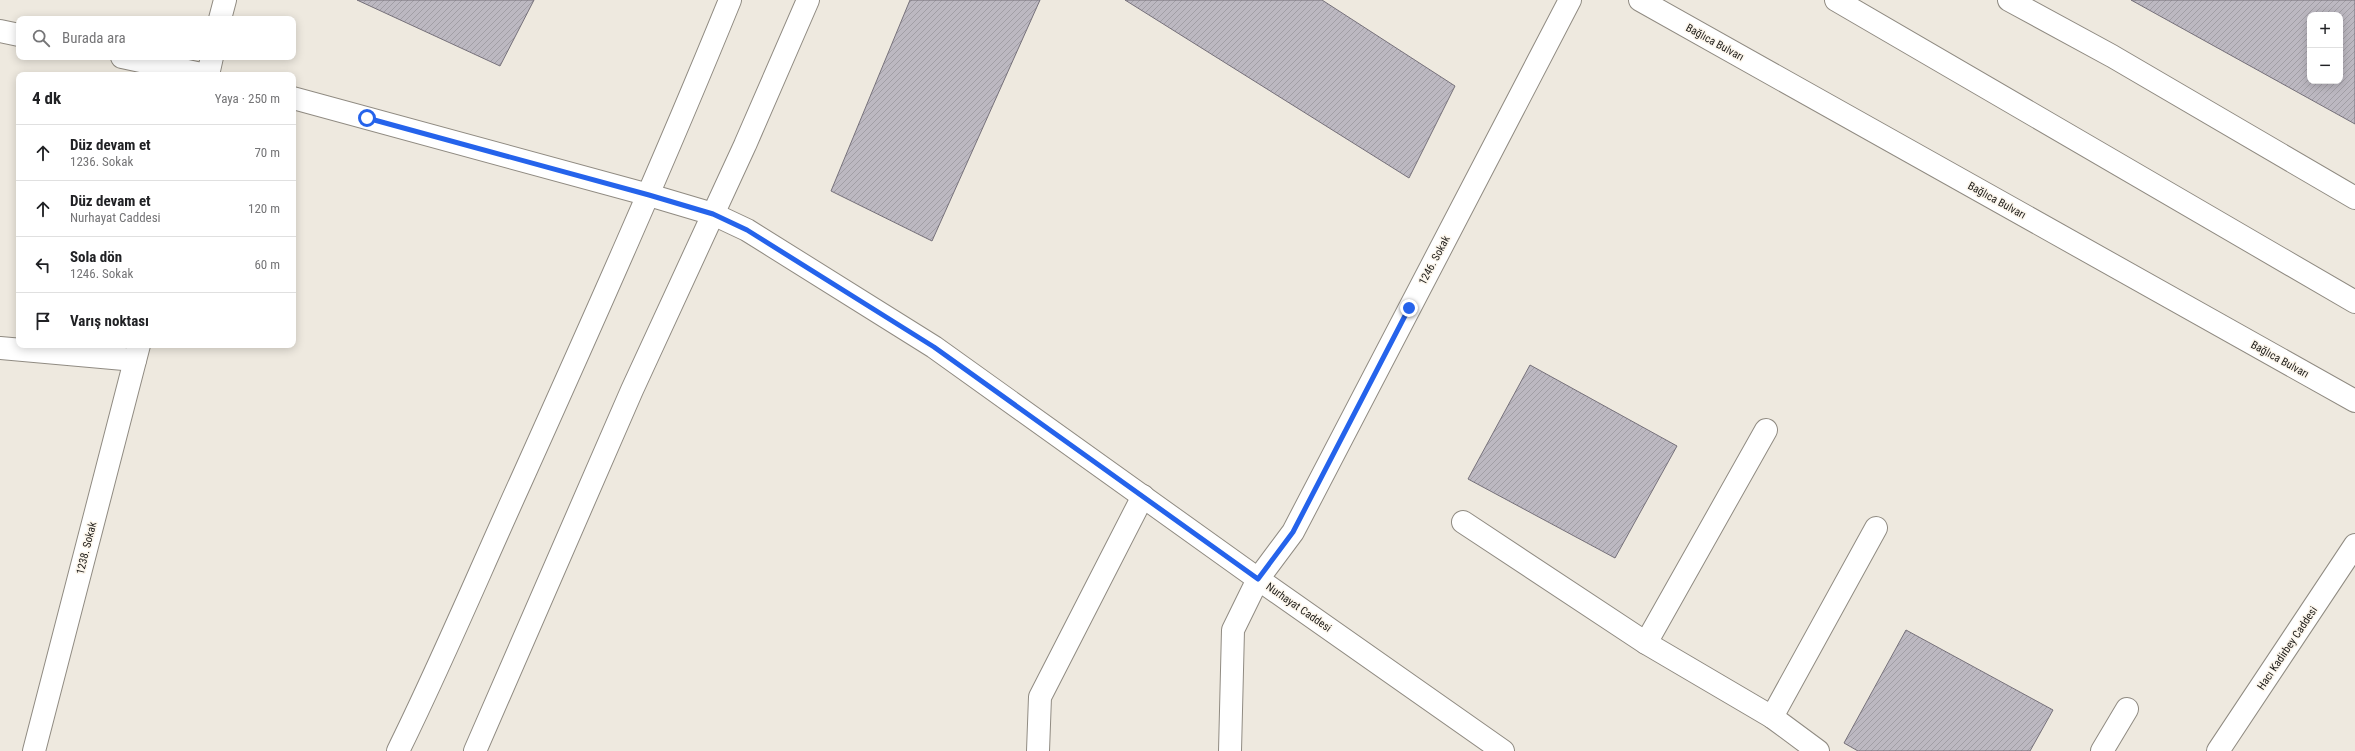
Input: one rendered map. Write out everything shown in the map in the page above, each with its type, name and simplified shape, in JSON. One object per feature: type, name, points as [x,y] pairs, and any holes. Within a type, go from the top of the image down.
[{"type":"street","points":[[221,16],[225,0]]},
{"type":"street","points":[[398,751],[444,657],[649,195],[730,0]]},
{"type":"street","points":[[475,751],[632,390],[713,214],[808,0]]},
{"type":"street","name":"1246. Sokak","points":[[1230,751],[1233,630],[1258,579],[1293,532],[1570,0]]},
{"type":"street","name":"Bağlıca Bulvarı","points":[[1640,0],[2355,401]]},
{"type":"street","points":[[1836,0],[2355,302]]},
{"type":"street","points":[[2009,0],[2112,56],[2355,198]]},
{"type":"street","points":[[0,31],[16,34]]},
{"type":"street","points":[[136,60],[193,72]]},
{"type":"street","points":[[208,72],[211,60]]},
{"type":"street","name":"Nurhayat Caddesi","points":[[296,99],[649,195],[713,214],[747,230],[934,347],[1258,579],[1503,751]]},
{"type":"street","points":[[0,348],[137,353]]},
{"type":"street","name":"1238. Sokak","points":[[34,751],[137,353]]},
{"type":"street","points":[[1646,643],[1766,430]]},
{"type":"street","points":[[1038,751],[1040,697],[1143,496]]},
{"type":"street","points":[[1463,522],[1646,643],[1772,717],[1818,751]]},
{"type":"street","points":[[1772,717],[1876,528]]},
{"type":"street","name":"Hacı Kadirbey Caddesi","points":[[2218,751],[2355,545]]},
{"type":"street","points":[[2102,751],[2127,709]]},
{"type":"building","points":[[357,0],[534,0],[500,66]]},
{"type":"building","points":[[910,0],[1040,0],[932,241],[831,191]]},
{"type":"building","points":[[1125,0],[1322,0],[1455,86],[1409,178]]},
{"type":"building","points":[[2131,0],[2355,0],[2355,124]]},
{"type":"building","points":[[1530,365],[1677,446],[1615,558],[1468,479]]},
{"type":"building","points":[[1906,630],[2053,710],[2030,751],[1858,751],[1844,743]]},
{"type":"route","points":[[367,118],[649,195],[713,214],[747,230],[798,260],[934,347],[1258,579],[1293,532],[1409,308]]}]
